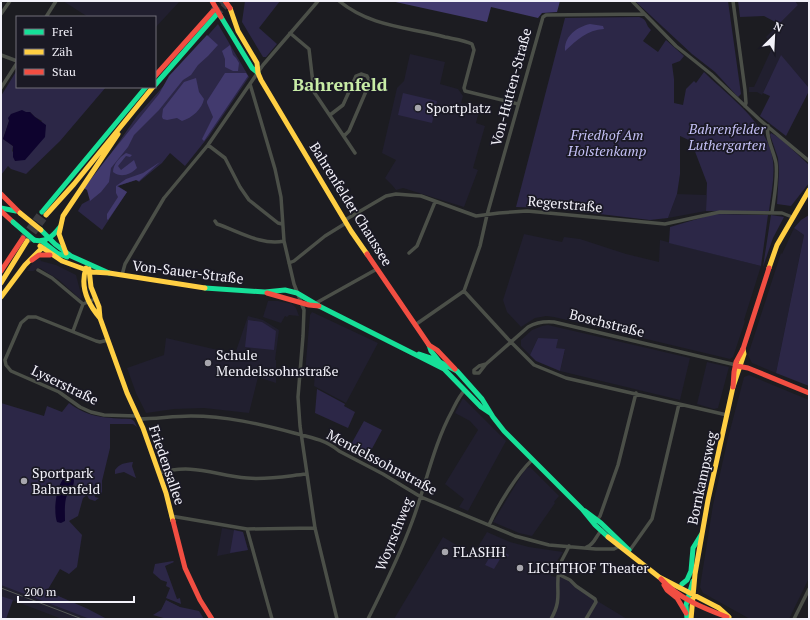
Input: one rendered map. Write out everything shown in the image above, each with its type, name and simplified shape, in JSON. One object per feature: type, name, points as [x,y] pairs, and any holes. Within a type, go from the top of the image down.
[{"type":"main road","name":"Bahrenfelder Chaussee","points":[[212,1],[252,68],[258,73]]},
{"type":"main road","name":"Bahrenfelder Chaussee","points":[[225,1],[230,8],[238,31],[256,63],[258,73],[345,221],[444,369],[481,407],[490,413]]},
{"type":"main road","points":[[156,75],[214,13],[156,84]]},
{"type":"main road","points":[[145,88],[44,214],[74,184],[152,88]]},
{"type":"main road","points":[[66,253],[59,236],[60,227],[67,208],[114,141],[124,121]]},
{"type":"main road","name":"Bornkampsweg","points":[[690,600],[708,500],[738,366],[744,354],[743,349],[776,248],[792,217],[801,205],[804,196],[809,190]]},
{"type":"main road","points":[[1,194],[49,239],[76,259]]},
{"type":"main road","name":"Bornkampsweg","points":[[801,205],[809,200]]},
{"type":"main road","points":[[1,209],[11,209],[20,213]]},
{"type":"main road","name":"Von-Sauer-Straße","points":[[1,209],[13,222],[50,255],[87,270],[103,274],[109,273],[205,288],[265,292],[285,290],[297,293],[444,369]]},
{"type":"main road","points":[[43,242],[49,239],[60,227]]},
{"type":"main road","points":[[1,297],[35,253],[42,248],[44,237],[41,230]]},
{"type":"main road","points":[[1,271],[25,240],[1,282]]},
{"type":"main road","points":[[34,240],[43,242],[57,253],[68,258],[76,259]]},
{"type":"main road","points":[[23,268],[36,256],[50,255]]},
{"type":"main road","name":"Von-Sauer-Straße","points":[[76,259],[103,269],[109,273]]},
{"type":"main road","points":[[87,270],[88,264]]},
{"type":"main road","name":"Friedensallee","points":[[87,270],[100,307],[100,318]]},
{"type":"main road","name":"Friedensallee","points":[[87,270],[83,278],[86,302],[100,318],[166,493],[185,568],[200,600],[212,619]]},
{"type":"main road","name":"Von-Sauer-Straße","points":[[265,292],[309,305],[316,304]]},
{"type":"main road","points":[[284,297],[297,293]]},
{"type":"main road","points":[[301,302],[316,304]]},
{"type":"main road","name":"Bahrenfelder Chaussee","points":[[429,345],[442,355],[482,399],[490,413],[504,431],[582,509],[601,531],[619,546],[635,556]]},
{"type":"main road","name":"Bahrenfelder Chaussee","points":[[409,352],[428,356],[457,371]]},
{"type":"main road","points":[[738,366],[748,368],[809,393]]},
{"type":"main road","name":"Bahrenfelder Chaussee","points":[[582,509],[597,520],[678,594],[717,613],[731,618]]},
{"type":"main road","points":[[693,560],[692,554],[695,544],[704,528]]},
{"type":"main road","points":[[676,585],[682,584],[687,580],[693,560],[700,545]]},
{"type":"main road","name":"Bahrenfelder Chaussee","points":[[660,578],[719,608],[731,618]]},
{"type":"main road","points":[[660,578],[667,590],[677,598],[687,616]]},
{"type":"main road","points":[[687,616],[690,600]]},
{"type":"main road","points":[[690,600],[691,619]]},
{"type":"street","points":[[1,14],[10,1]]},
{"type":"street","points":[[47,16],[56,1]]},
{"type":"street","points":[[122,275],[125,264],[163,200],[208,145],[258,73],[318,1]]},
{"type":"street","points":[[339,1],[357,14],[372,20],[472,44],[474,50],[464,88],[465,91],[518,104]]},
{"type":"street","points":[[632,1],[676,46],[711,74],[745,106],[809,161]]},
{"type":"street","points":[[733,1],[745,90],[745,106]]},
{"type":"street","name":"Von-Hutten-Straße","points":[[464,291],[480,246],[487,215],[541,20],[546,15],[645,14]]},
{"type":"street","points":[[290,33],[309,49],[314,92],[355,152]]},
{"type":"street","points":[[1,55],[16,62]]},
{"type":"street","points":[[1,88],[16,64]]},
{"type":"street","points":[[330,115],[343,105],[356,76],[360,74],[367,76],[370,82],[349,131],[344,136]]},
{"type":"street","points":[[250,84],[275,168],[281,197],[284,241],[294,284],[304,310],[304,328],[298,398],[301,435],[315,528],[337,619]]},
{"type":"street","points":[[768,126],[767,132],[774,153],[776,167],[772,213]]},
{"type":"street","points":[[208,145],[225,158],[240,187],[249,200],[278,223],[282,224]]},
{"type":"street","name":"Regerstraße","points":[[289,263],[294,261],[345,221],[390,194],[418,196],[473,216],[517,211],[535,211],[665,224],[679,222],[713,212],[772,213],[787,214],[792,217]]},
{"type":"street","points":[[409,253],[417,246],[435,202]]},
{"type":"street","points":[[216,221],[218,224],[252,237],[276,243],[284,241]]},
{"type":"street","points":[[316,304],[377,269]]},
{"type":"street","points":[[38,270],[86,302]]},
{"type":"street","points":[[415,325],[464,291],[534,365],[560,375],[727,415]]},
{"type":"street","points":[[73,331],[86,302],[96,299]]},
{"type":"street","name":"Lyserstraße","points":[[108,340],[98,341],[36,318],[28,317],[21,323],[5,360],[6,365],[9,370],[59,392],[80,407],[91,412],[104,415],[138,417]]},
{"type":"street","name":"Boschstraße","points":[[486,364],[511,341],[534,323],[553,322],[738,366]]},
{"type":"street","name":"Woyrschweg","points":[[368,619],[398,559],[421,497],[439,438],[459,397],[465,390]]},
{"type":"street","points":[[597,520],[600,516],[618,465],[636,394]]},
{"type":"street","points":[[630,550],[652,519],[679,404]]},
{"type":"street","name":"Mendelssohnstraße","points":[[138,417],[191,416],[220,418],[258,424],[317,439],[333,446],[339,451],[383,474],[421,497],[515,536],[530,541],[586,548],[614,549],[619,546]]},
{"type":"street","points":[[489,526],[495,511],[520,472],[532,460]]},
{"type":"street","points":[[159,473],[173,469],[188,468],[251,478],[306,474]]},
{"type":"street","points":[[172,516],[247,529],[315,528]]},
{"type":"street","points":[[247,529],[272,619]]},
{"type":"street","points":[[586,548],[591,545],[601,531],[609,531]]},
{"type":"street","points":[[618,539],[619,546]]},
{"type":"street","points":[[551,619],[558,601],[558,574],[560,564],[569,546]]},
{"type":"street","points":[[558,574],[570,580],[595,599],[596,602],[586,619]]},
{"type":"street","points":[[794,619],[809,588]]},
{"type":"shaded area","points":[[63,1],[180,1],[156,27],[156,16],[86,16]]},
{"type":"shaded area","points":[[391,1],[560,1],[557,12],[542,13],[538,18],[491,7],[487,22]]},
{"type":"shaded area","points":[[795,1],[809,1],[809,88],[781,56],[762,95],[757,92],[749,92],[749,87],[754,87],[773,46],[766,37],[798,5]]},
{"type":"shaded area","points":[[590,24],[603,26],[604,29],[592,31],[578,39],[565,51],[565,46],[572,33],[580,27]]},
{"type":"shaded area","points":[[207,35],[218,45],[198,65],[191,75],[183,80],[159,110],[134,135],[128,147],[111,168],[109,182],[101,192],[90,201],[87,190],[84,188],[159,94],[169,76]]},
{"type":"shaded area","points":[[230,45],[233,55],[239,63],[238,71],[233,71],[225,67],[225,59],[222,51]]},
{"type":"shaded area","points":[[410,54],[445,62],[440,84],[458,89],[463,96],[461,103],[480,107],[476,123],[485,126],[473,168],[478,170],[464,207],[403,188],[396,190],[385,178],[396,160],[382,153],[397,88],[404,81]]},
{"type":"shaded area","points":[[225,73],[246,73],[248,76],[204,141],[202,139],[213,117],[207,101]]},
{"type":"shaded area","points":[[196,78],[199,92],[204,99],[199,110],[186,120],[182,121],[177,118],[167,120],[163,119],[163,109],[184,82]]},
{"type":"shaded area","points":[[22,110],[30,112],[46,125],[45,137],[25,160],[15,161],[13,157],[13,146],[3,139],[9,121],[8,118],[11,114]]},
{"type":"shaded area","points":[[126,153],[132,155],[130,157],[126,156],[118,166],[121,170],[134,160],[137,168],[125,175],[116,174],[113,172],[114,166]]},
{"type":"shaded area","points":[[160,162],[139,181],[136,180],[117,186],[127,192],[108,220],[107,214],[118,197],[116,193],[116,186],[126,179],[143,173]]},
{"type":"shaded area","points":[[677,194],[706,195],[706,211],[668,218]]},
{"type":"shaded area","points":[[794,228],[804,235],[776,373],[752,363],[748,355],[781,253],[782,254]]},
{"type":"shaded area","points":[[524,234],[562,242],[564,237],[580,239],[626,254],[659,262],[660,240],[761,266],[733,357],[730,359],[554,317],[546,316],[535,318],[521,327],[507,312],[503,300]]},
{"type":"shaded area","points":[[40,258],[41,261],[56,265],[76,275],[82,298],[80,299],[59,280],[40,268],[33,271],[27,271],[34,261]]},
{"type":"shaded area","points":[[268,301],[278,301],[292,304],[296,308],[299,316],[285,316],[281,323],[263,317]]},
{"type":"shaded area","points":[[312,312],[378,343],[346,403],[314,386],[315,373],[305,373],[310,315]]},
{"type":"shaded area","name":"Schule Mendelssohnstraße","points":[[248,316],[263,320],[279,330],[275,360],[276,383],[258,377],[249,413],[204,408],[174,409],[146,413],[136,393],[127,368],[164,355],[166,338],[235,354]]},
{"type":"shaded area","points":[[548,325],[690,358],[680,400],[560,371],[565,350],[556,348],[538,338],[530,355],[521,346],[521,340],[532,330]]},
{"type":"shaded area","points":[[707,362],[729,367],[718,408],[714,409],[697,404]]},
{"type":"shaded area","points":[[749,375],[809,400],[809,578],[789,619],[750,619],[703,593],[700,587],[713,505],[728,438],[744,377]]},
{"type":"shaded area","points":[[463,398],[506,441],[468,511],[459,507],[464,499],[445,484],[478,430],[470,421],[455,413]]},
{"type":"shaded area","points":[[530,467],[559,496],[532,536],[519,533],[493,522],[524,471]]},
{"type":"shaded area","points":[[68,475],[73,475],[74,482],[66,498],[65,521],[61,523],[57,522],[56,517],[56,497],[61,483]]},
{"type":"shaded area","points":[[222,528],[243,532],[248,550],[217,556]]},
{"type":"shaded area","points":[[487,532],[510,542],[529,547],[563,552],[552,566],[551,576],[564,578],[576,588],[627,619],[394,619],[443,537],[473,555]]},
{"type":"shaded area","points":[[1,582],[99,619],[62,619],[1,596]]},
{"type":"green space","points":[[245,1],[280,1],[259,28],[277,44],[266,57],[263,57],[242,22]]},
{"type":"green space","points":[[635,1],[728,1],[741,94],[738,97],[715,72],[692,54]]},
{"type":"green space","points":[[738,1],[795,1],[798,5],[779,24],[764,16],[740,17]]},
{"type":"green space","name":"Friedhof Am Holstenkamp","points":[[639,17],[644,19],[651,30],[643,41],[658,52],[666,40],[684,56],[680,61],[672,64],[674,79],[674,103],[683,105],[686,89],[694,81],[696,83],[704,72],[736,101],[756,123],[770,147],[773,161],[773,179],[769,211],[706,211],[707,183],[691,141],[680,136],[680,174],[677,194],[668,218],[650,220],[549,208],[516,207],[565,18]]},
{"type":"green space","points":[[218,24],[249,77],[209,136],[185,166],[170,153],[162,163],[139,182],[136,180],[118,186],[127,192],[102,230],[78,211],[82,204],[93,198],[112,152],[137,116]]},
{"type":"green space","points":[[781,55],[809,88],[809,91],[786,136],[760,116],[770,96],[763,93]]},
{"type":"green space","points":[[16,72],[16,88],[105,88],[60,141],[26,174],[11,169],[8,166],[1,175],[1,96]],"holes":[[[30,112],[42,121],[12,152],[13,146],[3,139],[9,121]]]},
{"type":"green space","name":"Sportplatz","points":[[403,93],[437,101],[432,123],[398,115]]},
{"type":"green space","points":[[771,133],[781,139],[809,165],[809,183],[791,206],[777,204],[779,171],[778,158],[770,135]]},
{"type":"green space","points":[[714,214],[768,215],[761,266],[669,243],[670,227]]},
{"type":"green space","points":[[771,215],[784,217],[773,238],[763,267]]},
{"type":"green space","points":[[809,215],[809,386],[776,373],[804,235],[794,228],[801,220]]},
{"type":"green space","points":[[248,320],[262,322],[276,331],[274,350],[245,347]]},
{"type":"green space","points":[[538,338],[558,339],[556,348],[565,349],[560,371],[536,361],[530,355]]},
{"type":"green space","points":[[317,389],[345,404],[344,406],[355,412],[348,428],[315,413]]},
{"type":"green space","points":[[1,403],[44,416],[47,406],[62,412],[69,403],[84,412],[98,416],[131,419],[137,427],[133,424],[110,424],[110,448],[102,481],[102,493],[99,496],[97,485],[93,486],[95,497],[99,498],[95,501],[89,499],[87,495],[83,498],[78,516],[69,521],[82,535],[77,567],[69,574],[60,569],[47,591],[107,619],[90,619],[1,585]]},
{"type":"green space","points":[[364,421],[382,430],[367,458],[349,448]]},
{"type":"green space","points":[[133,462],[132,466],[136,478],[124,472],[115,474],[115,470],[119,466],[125,463]]},
{"type":"green space","points":[[234,530],[243,532],[248,550],[230,553]]},
{"type":"green space","points":[[495,548],[509,555],[508,557],[503,554],[494,569],[485,565]]},
{"type":"green space","points":[[174,562],[165,566],[177,599],[180,598],[181,604],[166,598],[170,588],[166,586],[167,582],[161,580],[153,573],[155,564]]},
{"type":"green space","points":[[1,596],[13,600],[6,619],[1,619]]},
{"type":"green space","points":[[166,600],[180,607],[199,611],[204,619],[167,619],[153,615],[161,610]]},
{"type":"tunnel","points":[[213,11],[222,1]]},
{"type":"tunnel","points":[[216,15],[229,1]]},
{"type":"tunnel","points":[[23,238],[42,212]]},
{"type":"tunnel","points":[[27,241],[46,215]]},
{"type":"tram line","points":[[1,588],[82,619]]},
{"type":"traffic: fast","points":[[156,84],[216,15]]},
{"type":"traffic: fast","points":[[221,17],[252,68],[258,73]]},
{"type":"traffic: fast","points":[[42,212],[145,88]]},
{"type":"traffic: fast","points":[[1,208],[16,211]]},
{"type":"traffic: fast","points":[[13,222],[34,240]]},
{"type":"traffic: fast","points":[[34,240],[46,240],[60,227]]},
{"type":"traffic: fast","points":[[41,230],[55,244],[71,256],[109,273]]},
{"type":"traffic: fast","points":[[43,242],[57,253],[67,257]]},
{"type":"traffic: fast","points":[[205,288],[265,292],[285,290],[297,293],[319,306],[444,369],[481,407],[490,413]]},
{"type":"traffic: fast","points":[[429,345],[431,351],[439,361]]},
{"type":"traffic: fast","points":[[419,354],[434,359],[457,371],[482,399],[504,431],[608,537]]},
{"type":"traffic: fast","points":[[585,511],[601,523],[629,550]]},
{"type":"traffic: fast","points":[[687,580],[691,571],[693,548],[701,535]]},
{"type":"traffic: fast","points":[[682,584],[687,580]]},
{"type":"traffic: fast","points":[[687,619],[686,605],[693,581]]},
{"type":"traffic: slow","points":[[230,8],[238,31],[257,63],[258,73],[261,80],[351,231],[367,254]]},
{"type":"traffic: slow","points":[[46,215],[74,184],[152,88]]},
{"type":"traffic: slow","points":[[66,253],[59,234],[63,216],[118,134]]},
{"type":"traffic: slow","points":[[769,268],[777,245],[809,190]]},
{"type":"traffic: slow","points":[[20,213],[41,230]]},
{"type":"traffic: slow","points":[[1,283],[27,241]]},
{"type":"traffic: slow","points":[[40,246],[62,261],[92,272],[109,273],[205,288]]},
{"type":"traffic: slow","points":[[1,297],[25,265],[42,248]]},
{"type":"traffic: slow","points":[[86,268],[84,275],[86,294],[92,307],[100,318]]},
{"type":"traffic: slow","points":[[89,269],[91,287],[99,307],[100,318],[127,393],[143,428],[166,493],[173,521]]},
{"type":"traffic: slow","points":[[691,619],[695,574],[708,500],[733,387],[744,354],[743,349]]},
{"type":"traffic: slow","points":[[608,537],[659,577],[719,608],[729,617]]},
{"type":"traffic: jam","points":[[212,1],[221,17]]},
{"type":"traffic: jam","points":[[225,1],[230,8]]},
{"type":"traffic: jam","points":[[156,75],[213,11]]},
{"type":"traffic: jam","points":[[1,194],[20,213]]},
{"type":"traffic: jam","points":[[1,211],[13,222]]},
{"type":"traffic: jam","points":[[1,271],[23,238]]},
{"type":"traffic: jam","points":[[367,254],[429,345],[437,350],[455,369]]},
{"type":"traffic: jam","points":[[32,260],[39,255],[50,255]]},
{"type":"traffic: jam","points":[[733,387],[736,362],[743,349],[769,268]]},
{"type":"traffic: jam","points":[[267,293],[309,305],[319,306]]},
{"type":"traffic: jam","points":[[737,366],[748,368],[809,393]]},
{"type":"traffic: jam","points":[[173,521],[185,568],[200,600],[212,619]]},
{"type":"traffic: jam","points":[[661,579],[683,597],[727,617]]},
{"type":"traffic: jam","points":[[664,585],[667,590],[677,598],[686,613]]},
{"type":"place","name":"Sportplatz","points":[[418,108]]},
{"type":"place","name":"Schule Mendelssohnstraße","points":[[208,363]]},
{"type":"place","name":"Sportpark Bahrenfeld","points":[[24,481]]},
{"type":"place","name":"FLASHH","points":[[445,552]]},
{"type":"place","name":"LICHTHOF Theater","points":[[520,568]]},
{"type":"district","name":"Bahrenfeld","points":[[340,85]]},
{"type":"park label","name":"Bahrenfelder Luthergarten","points":[[727,138]]}]
